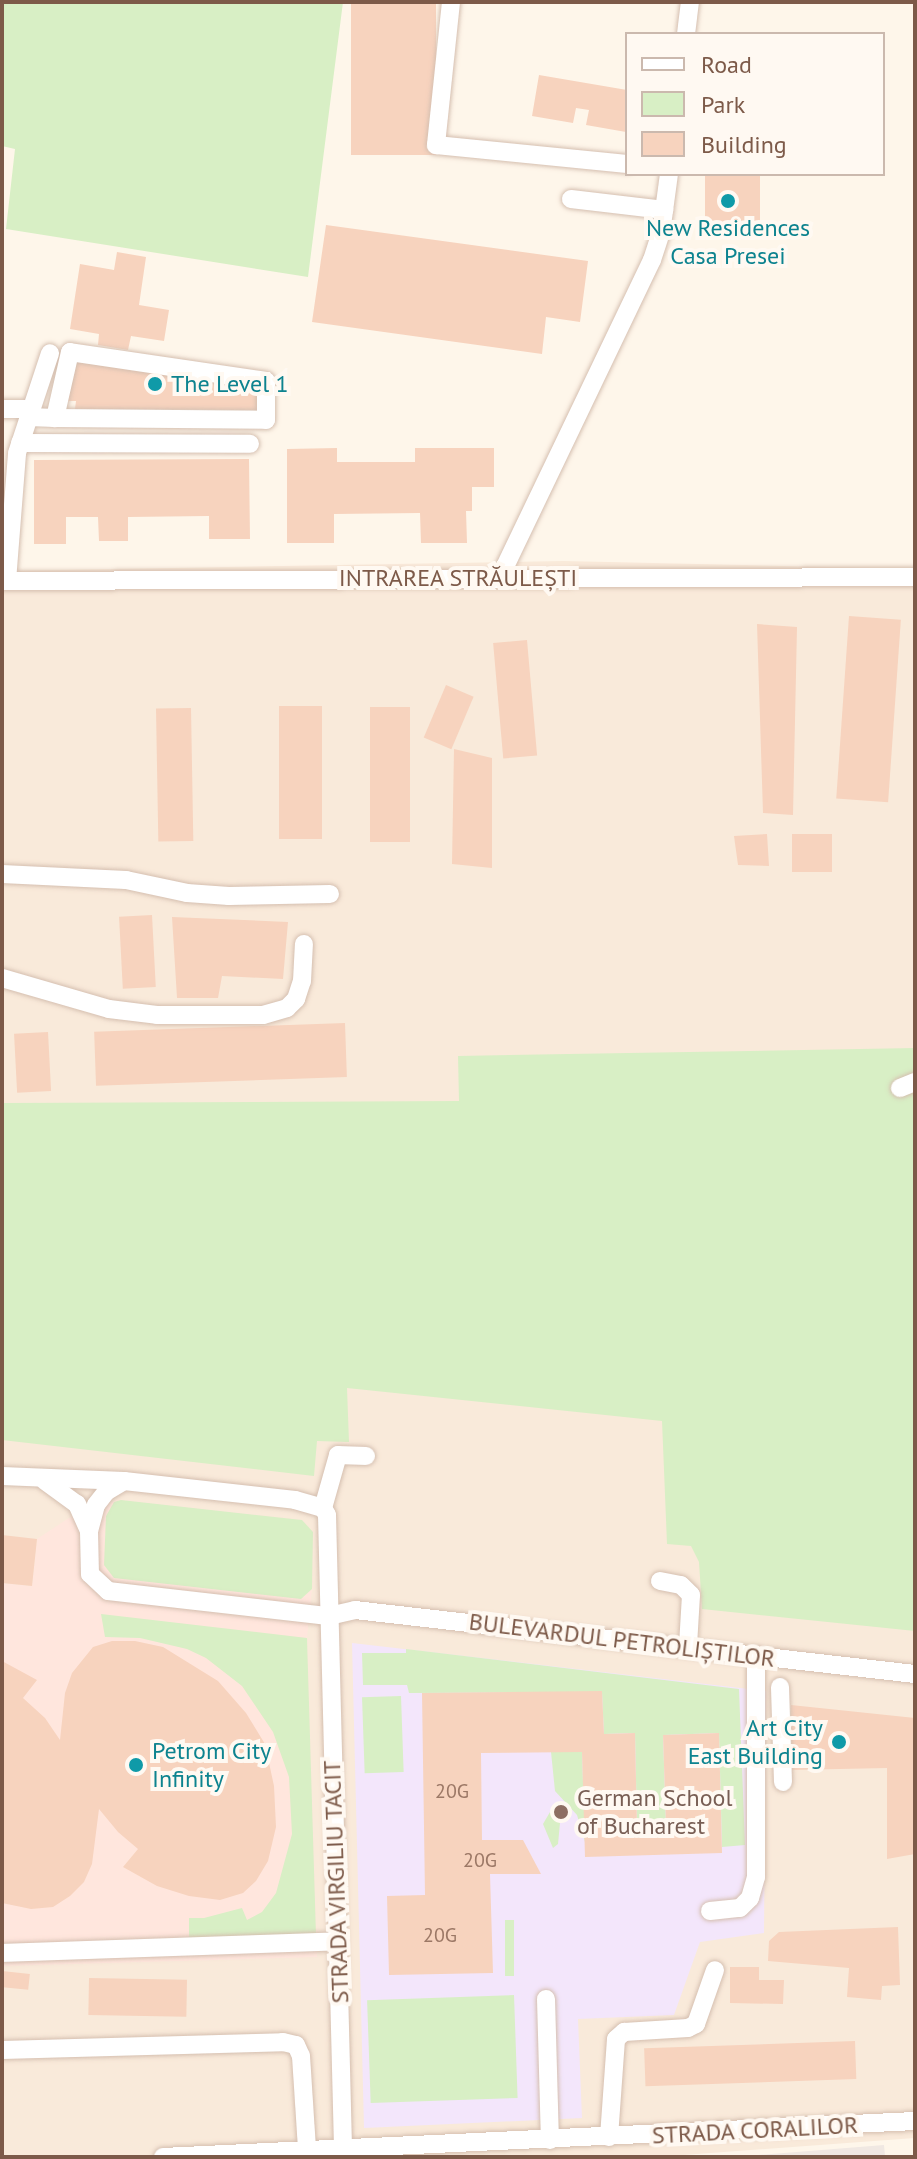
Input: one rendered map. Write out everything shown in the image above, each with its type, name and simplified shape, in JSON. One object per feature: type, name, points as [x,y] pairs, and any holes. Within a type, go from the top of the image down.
[{"type":"street","points":[[451,2],[436,145],[625,164]]},
{"type":"street","points":[[686,32],[690,2]]},
{"type":"street","points":[[500,577],[652,260],[669,176]]},
{"type":"street","points":[[571,199],[664,210]]},
{"type":"street","points":[[2,409],[55,418],[266,420],[266,381],[70,352],[55,418]]},
{"type":"street","points":[[5,581],[20,443],[50,353]]},
{"type":"street","points":[[20,443],[250,444]]},
{"type":"street","name":"INTRAREA STRĂULEȘTI","points":[[5,581],[915,577]]},
{"type":"street","points":[[2,874],[126,880],[187,893],[229,896],[330,894]]},
{"type":"street","points":[[2,978],[109,1009],[157,1015],[263,1015],[287,1008],[296,999],[302,981],[304,944]]},
{"type":"street","points":[[323,1508],[338,1455],[366,1456]]},
{"type":"street","points":[[2,1476],[124,1481],[295,1500],[323,1508],[327,1515],[329,1616]]},
{"type":"street","points":[[43,1480],[77,1504],[89,1531]]},
{"type":"street","name":"BULEVARDUL PETROLIȘTILOR","points":[[124,1481],[106,1492],[96,1505],[89,1531],[90,1574],[101,1588],[108,1591],[329,1616],[355,1610],[915,1674]]},
{"type":"street","points":[[660,1581],[681,1585],[691,1595],[688,1646]]},
{"type":"street","name":"STRADA VIRGILIU TACIT","points":[[329,1616],[343,2147]]},
{"type":"street","points":[[710,1911],[740,1908],[750,1898],[756,1877],[756,1655]]},
{"type":"street","points":[[780,1687],[783,1782]]},
{"type":"street","points":[[2,1953],[338,1941]]},
{"type":"street","points":[[609,2137],[616,2039],[624,2032],[688,2028],[696,2024],[715,1970]]},
{"type":"street","points":[[546,1999],[550,2140]]},
{"type":"street","points":[[2,2050],[283,2042],[296,2045],[301,2056],[307,2150]]},
{"type":"street","name":"STRADA CORALILOR","points":[[163,2157],[343,2147],[377,2152],[915,2121]]},
{"type":"shaded area","points":[[564,561],[915,569],[915,2138],[657,2157],[2,2157],[2,571]]},
{"type":"shaded area","points":[[121,1500],[302,1520],[313,1532],[307,1638],[317,1957],[2,1966],[2,1583],[32,1586],[37,1539],[84,1508]]},
{"type":"shaded area","name":"German School of Bucharest","points":[[352,1643],[766,1691],[764,1933],[700,1942],[674,2015],[578,2019],[582,2118],[364,2128]]},
{"type":"shaded area","points":[[884,2145],[885,2156],[876,2157],[734,2157]]},
{"type":"green space","points":[[2,2],[343,2],[308,277],[6,229],[15,149],[2,146]]},
{"type":"green space","points":[[915,1048],[915,1631],[702,1609],[699,1562],[691,1546],[667,1544],[662,1421],[347,1388],[349,1442],[317,1441],[314,1476],[2,1440],[2,1103],[459,1101],[458,1056]]},
{"type":"green space","points":[[121,1500],[302,1520],[313,1532],[312,1589],[301,1599],[114,1578],[104,1565],[106,1516],[114,1502]]},
{"type":"green space","points":[[101,1614],[307,1638],[316,1934],[189,1939],[189,1918],[204,1918],[242,1908],[247,1920],[262,1912],[276,1893],[292,1834],[289,1777],[273,1732],[242,1686],[206,1658],[187,1649],[140,1638],[105,1637]]},
{"type":"green space","points":[[406,1649],[739,1689],[745,1845],[722,1847],[719,1733],[663,1735],[666,1825],[637,1826],[635,1733],[604,1734],[602,1692],[409,1693],[407,1685],[363,1685],[362,1653],[406,1653]]},
{"type":"green space","points":[[401,1696],[404,1772],[365,1773],[362,1697]]},
{"type":"green space","points":[[551,1752],[582,1752],[585,1842],[577,1815],[555,1791]]},
{"type":"green space","points":[[550,1812],[560,1823],[558,1844],[553,1848],[543,1824]]},
{"type":"green space","points":[[505,1920],[514,1920],[514,1976],[505,1976]]},
{"type":"green space","points":[[514,1995],[518,2098],[371,2103],[367,2000]]},
{"type":"building","points":[[351,2],[436,2],[436,155],[351,155]]},
{"type":"building","points":[[539,75],[625,90],[625,132],[586,125],[589,110],[576,108],[573,123],[532,116]]},
{"type":"building","name":"New Residences Casa Presei","points":[[705,176],[760,176],[760,228],[705,228]]},
{"type":"building","points":[[326,225],[588,261],[580,322],[546,317],[542,354],[312,322]]},
{"type":"building","points":[[117,252],[146,257],[139,305],[169,310],[164,341],[131,336],[128,350],[98,345],[99,334],[70,329],[80,264],[114,270]]},
{"type":"building","name":"The Level 1","points":[[76,356],[239,381],[239,387],[258,389],[259,410],[75,409],[76,401],[66,401]]},
{"type":"building","points":[[337,448],[337,462],[415,462],[415,448],[494,448],[494,487],[472,487],[472,511],[466,511],[467,543],[421,543],[420,513],[334,514],[334,543],[287,543],[287,449]]},
{"type":"building","points":[[249,459],[250,539],[209,539],[209,516],[128,517],[128,541],[99,541],[98,517],[66,517],[66,544],[34,544],[34,460]]},
{"type":"building","points":[[849,616],[901,620],[888,802],[836,799]]},
{"type":"building","points":[[757,624],[797,627],[793,815],[763,813]]},
{"type":"building","points":[[527,640],[537,756],[503,759],[493,643]]},
{"type":"building","points":[[446,685],[474,697],[451,749],[424,737]]},
{"type":"building","points":[[279,706],[322,706],[322,839],[279,839]]},
{"type":"building","points":[[370,707],[410,707],[410,842],[370,842]]},
{"type":"building","points":[[191,708],[193,841],[158,842],[156,709]]},
{"type":"building","points":[[454,749],[492,758],[492,868],[452,864]]},
{"type":"building","points":[[767,834],[769,866],[738,865],[734,836]]},
{"type":"building","points":[[792,834],[832,834],[832,872],[792,872]]},
{"type":"building","points":[[152,915],[156,987],[123,989],[119,917]]},
{"type":"building","points":[[172,917],[288,922],[283,979],[222,976],[218,998],[177,998]]},
{"type":"building","points":[[345,1023],[347,1077],[96,1086],[94,1032]]},
{"type":"building","points":[[48,1032],[51,1091],[17,1093],[14,1034]]},
{"type":"building","points":[[2,1535],[37,1539],[32,1586],[2,1583]]},
{"type":"building","name":"Petrom City Infinity","points":[[112,1641],[135,1641],[163,1647],[218,1681],[246,1713],[265,1744],[274,1786],[276,1827],[268,1861],[256,1881],[243,1893],[220,1900],[189,1896],[157,1886],[123,1867],[138,1849],[118,1832],[99,1809],[92,1864],[84,1882],[70,1896],[53,1907],[31,1909],[2,1903],[2,1661],[37,1680],[23,1698],[45,1718],[60,1740],[65,1693],[72,1673],[93,1647]]},
{"type":"building","points":[[602,1691],[604,1734],[635,1733],[637,1826],[666,1825],[663,1735],[719,1733],[722,1853],[585,1857],[582,1752],[481,1753],[482,1840],[523,1840],[541,1874],[490,1874],[493,1973],[389,1975],[387,1896],[425,1895],[422,1693]]},
{"type":"building","points":[[791,1705],[915,1718],[915,1854],[887,1859],[887,1768],[792,1770]]},
{"type":"building","points":[[898,1927],[900,1985],[882,1986],[881,2000],[847,1997],[849,1968],[768,1961],[769,1941],[779,1932]]},
{"type":"building","points":[[730,1967],[759,1967],[759,1980],[784,1980],[783,2004],[730,2003]]},
{"type":"building","points":[[2,1971],[30,1974],[28,1990],[2,1987]]},
{"type":"building","points":[[89,1978],[187,1980],[186,2017],[88,2015]]},
{"type":"building","points":[[855,2041],[856,2079],[645,2086],[644,2048]]},
{"type":"place","name":"New Residences Casa Presei","points":[[728,201]]},
{"type":"place","name":"The Level 1","points":[[155,384]]},
{"type":"place","name":"Art City East Building","points":[[839,1742]]},
{"type":"place","name":"Petrom City Infinity","points":[[136,1765]]},
{"type":"place","name":"German School of Bucharest","points":[[561,1812]]}]
